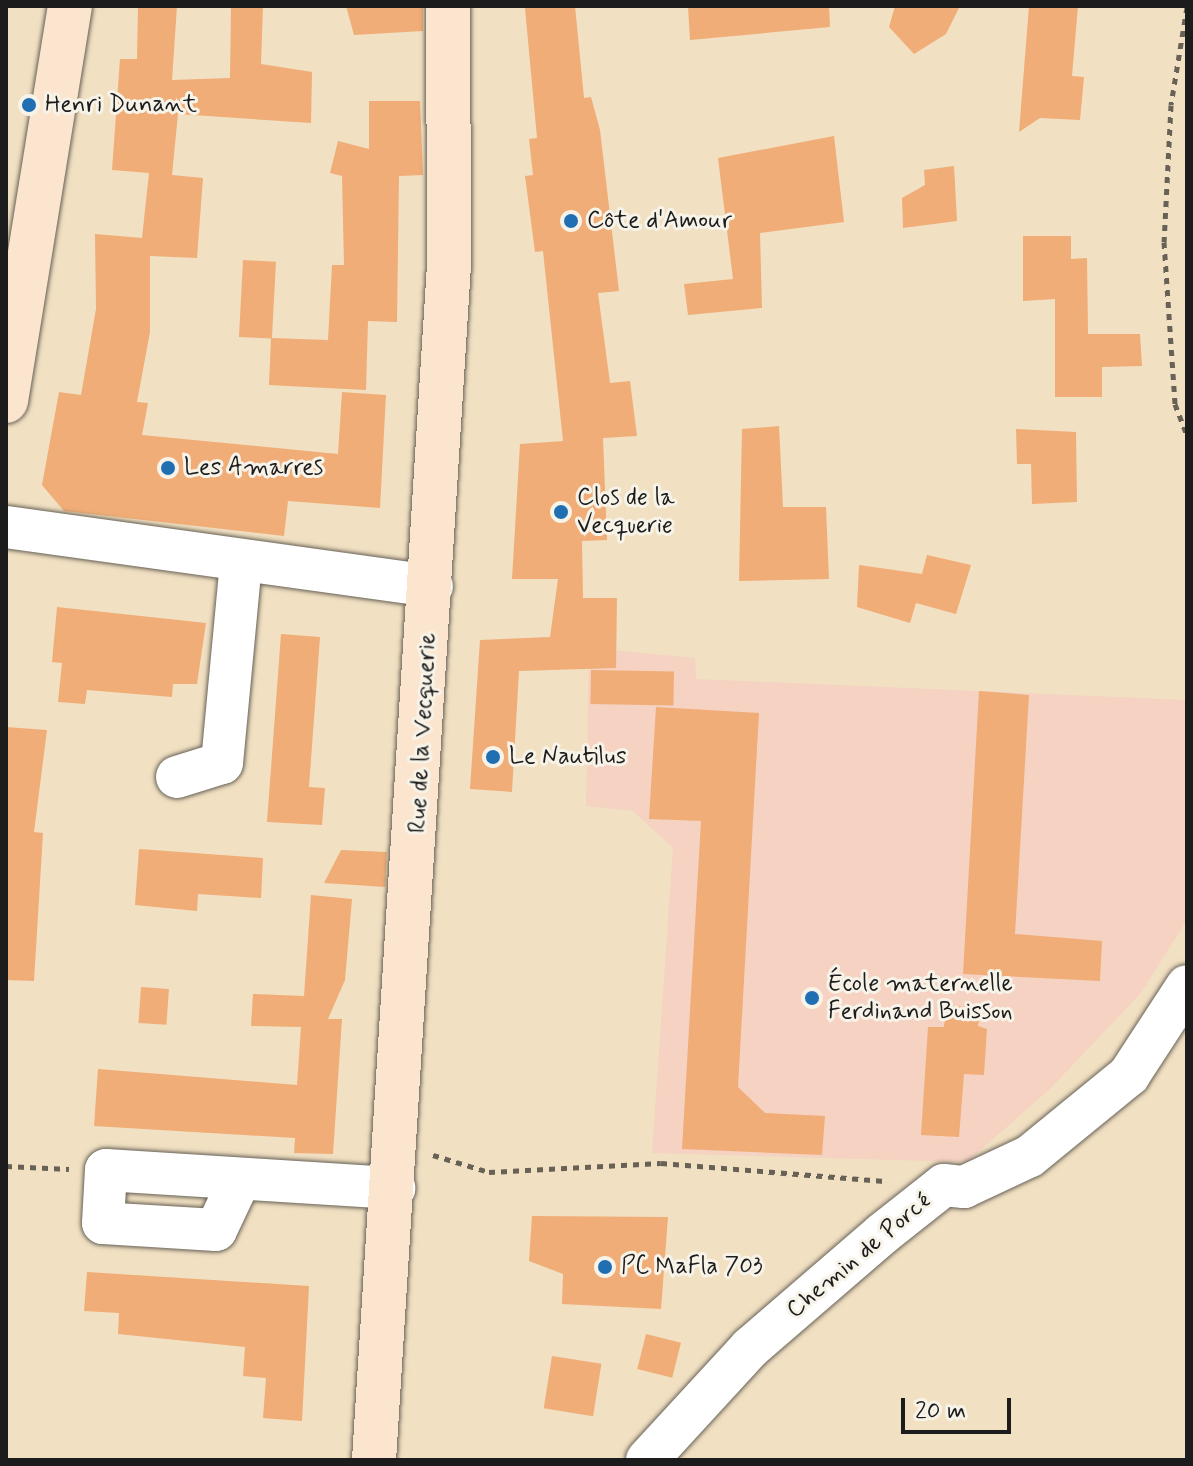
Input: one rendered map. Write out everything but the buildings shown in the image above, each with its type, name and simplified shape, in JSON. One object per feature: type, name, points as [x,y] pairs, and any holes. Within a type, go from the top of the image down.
[{"type":"main road","points":[[6,401],[70,6]]},
{"type":"main road","name":"Rue de la Vecquerie","points":[[374,1460],[432,586],[449,264],[448,6]]},
{"type":"street","points":[[6,527],[432,586]]},
{"type":"street","points":[[177,777],[222,763],[241,561]]},
{"type":"street","name":"Chemin de Porcé","points":[[647,1460],[750,1348],[944,1185],[964,1187],[1017,1163],[1068,1128],[1129,1075],[1187,986]]},
{"type":"street","points":[[106,1170],[240,1179],[395,1170]]},
{"type":"path","points":[[1187,7],[1171,105],[1164,242],[1175,404],[1187,435]]},
{"type":"path","points":[[395,1170],[489,1172],[661,1163],[944,1185]]},
{"type":"path","points":[[6,1166],[106,1170]]},
{"type":"shaded area","points":[[589,648],[695,658],[696,679],[1187,700],[1187,920],[1140,994],[1052,1087],[967,1162],[652,1153],[673,848],[633,811],[586,806]]},
{"type":"place","name":"Henri Dunant","points":[[29,105]]},
{"type":"place","name":"Côte d'Amour","points":[[571,221]]},
{"type":"place","name":"Les Amarres","points":[[168,468]]},
{"type":"place","name":"Clos de la Vecquerie","points":[[561,512]]},
{"type":"place","name":"Le Nautilus","points":[[493,757]]},
{"type":"place","name":"École maternelle Ferdinand Buisson","points":[[812,998]]},
{"type":"place","name":"PC MaFla 703","points":[[605,1267]]}]
